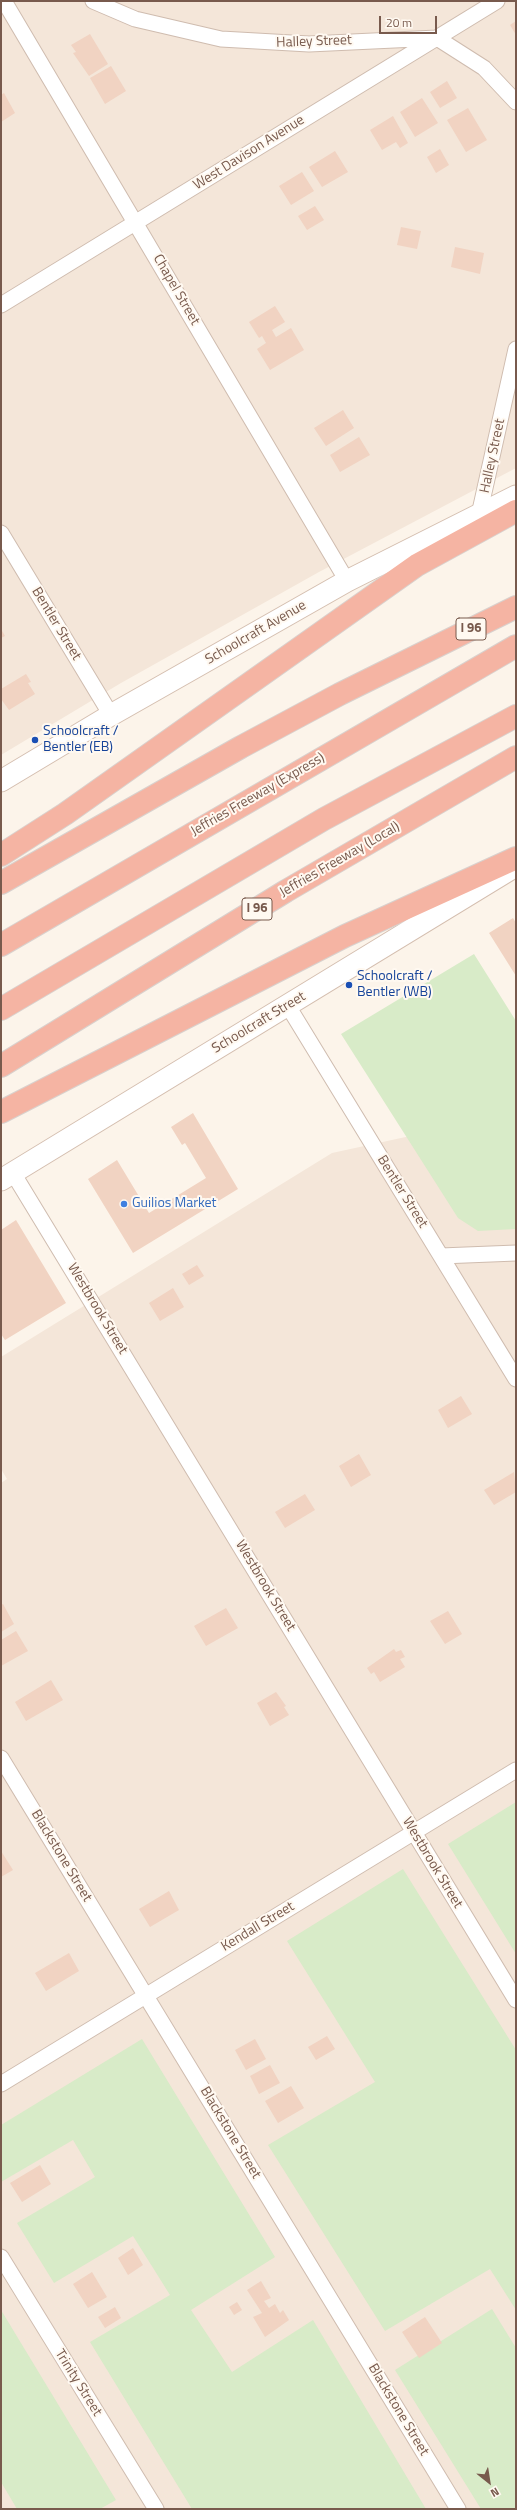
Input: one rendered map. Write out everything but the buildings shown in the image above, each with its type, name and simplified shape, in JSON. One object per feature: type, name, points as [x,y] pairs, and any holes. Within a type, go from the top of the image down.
[{"type":"highway","points":[[1,856],[65,814],[417,565],[516,511]]},
{"type":"highway","name":"I 96","points":[[1,883],[241,747],[340,694],[516,607]]},
{"type":"highway","name":"Jeffries Freeway (Express)","points":[[1,945],[516,646]]},
{"type":"highway","points":[[1,1009],[324,819],[516,716]]},
{"type":"highway","name":"Jeffries Freeway (Local)","points":[[1,1066],[286,891],[516,757]]},
{"type":"highway","points":[[1,1112],[345,936],[516,858]]},
{"type":"main road","name":"Schoolcraft Avenue","points":[[1,780],[111,715],[347,581],[516,496]]},
{"type":"main road","name":"Schoolcraft Street","points":[[7,1177],[516,866]]},
{"type":"street","name":"Chapel Street","points":[[4,1],[137,223],[347,581]]},
{"type":"street","name":"Halley Street","points":[[94,1],[135,19],[221,39],[309,44],[437,38]]},
{"type":"street","name":"West Davison Avenue","points":[[1,305],[497,1]]},
{"type":"street","points":[[437,38],[484,68],[516,102]]},
{"type":"street","name":"Halley Street","points":[[479,515],[516,349]]},
{"type":"street","name":"Bentler Street","points":[[1,533],[111,715]]},
{"type":"street","name":"Bentler Street","points":[[288,1006],[516,1379]]},
{"type":"street","name":"Westbrook Street","points":[[7,1177],[516,2000]]},
{"type":"street","points":[[441,1256],[516,1253]]},
{"type":"street","name":"Blackstone Street","points":[[1,1758],[458,2509]]},
{"type":"street","name":"Kendall Street","points":[[1,2084],[516,1770]]},
{"type":"street","name":"Trinity Street","points":[[1,2257],[156,2509]]},
{"type":"shaded area","points":[[1,1],[516,1],[516,468],[319,572],[121,683],[1,755]]},
{"type":"shaded area","points":[[516,1113],[516,2509],[1,2509],[1,1483],[7,1479],[1,1469],[1,1357],[332,1153]]},
{"type":"green space","points":[[474,954],[516,1021],[516,1229],[478,1231],[458,1218],[341,1034]]},
{"type":"green space","points":[[516,1802],[516,1954],[448,1844]]},
{"type":"green space","points":[[403,1869],[516,2050],[516,2310],[490,2269],[385,2331],[268,2145],[375,2082],[287,1941]]},
{"type":"green space","points":[[142,2039],[275,2257],[191,2310],[232,2372],[313,2320],[426,2509],[192,2509],[90,2342],[170,2295],[133,2236],[54,2283],[17,2223],[95,2177],[73,2140],[1,2182],[1,2125]]},
{"type":"green space","points":[[492,2309],[516,2348],[516,2509],[481,2509],[395,2370]]},
{"type":"green space","points":[[1,2310],[116,2500],[100,2509],[17,2509],[1,2482]]},
{"type":"place","name":"Schoolcraft / Bentler (EB)","points":[[35,740]]},
{"type":"place","name":"Schoolcraft / Bentler (WB)","points":[[349,985]]},
{"type":"place","name":"Guilios Market","points":[[124,1204]]}]
